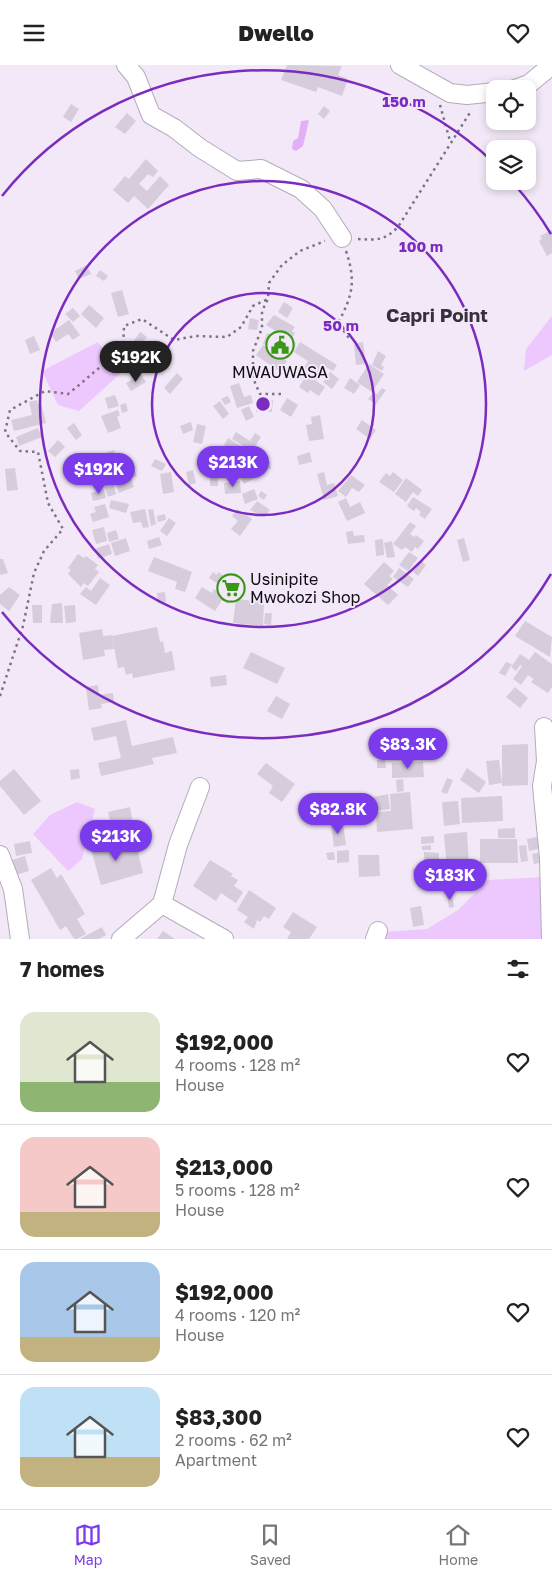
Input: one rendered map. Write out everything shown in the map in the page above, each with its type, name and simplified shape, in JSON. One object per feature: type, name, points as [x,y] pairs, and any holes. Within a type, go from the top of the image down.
[{"type":"street","points":[[126,65],[136,77],[151,115],[174,127],[200,148],[237,171],[261,169],[301,189],[323,209],[342,238]]},
{"type":"street","points":[[400,65],[435,87],[450,93],[467,95],[486,93]]},
{"type":"street","points":[[534,80],[552,65]]},
{"type":"street","points":[[544,727],[546,761],[542,786],[549,858],[551,939]]},
{"type":"street","points":[[122,939],[162,904],[178,845],[200,787]]},
{"type":"street","points":[[0,855],[13,889],[20,939]]},
{"type":"street","points":[[162,904],[224,939]]},
{"type":"path","points":[[435,87],[450,142]]},
{"type":"path","points":[[281,394],[260,394],[254,378],[253,351],[262,328],[262,311],[268,299],[269,283],[282,265],[300,251],[322,242],[342,238],[377,240],[389,237],[398,227],[444,156],[450,142],[486,98]]},
{"type":"path","points":[[342,238],[353,273],[350,300],[338,323],[349,338]]},
{"type":"path","points":[[0,696],[25,618],[34,573],[44,551],[63,529],[48,503],[38,452],[20,451],[5,432],[10,410],[44,391],[68,394],[86,380],[100,364],[123,350],[124,326],[142,319],[174,340],[196,336],[227,337],[241,327],[253,306],[268,299]]},
{"type":"shaded area","points":[[309,120],[303,146],[296,151],[292,149],[293,141],[298,138],[301,121]]},
{"type":"shaded area","points":[[552,316],[552,355],[524,371],[526,349]]},
{"type":"shaded area","points":[[98,342],[120,374],[79,411],[58,405],[42,371]]},
{"type":"shaded area","points":[[77,802],[95,809],[82,859],[68,871],[33,834],[50,815]]},
{"type":"shaded area","points":[[542,877],[544,939],[382,939],[385,932],[427,929],[458,910],[488,880]]},
{"type":"building","points":[[287,65],[342,66],[338,75],[348,79],[342,96],[318,87],[316,92],[281,80]]},
{"type":"building","points":[[71,104],[79,109],[71,122],[63,117]]},
{"type":"building","points":[[324,106],[330,111],[324,119],[318,114]]},
{"type":"building","points":[[127,113],[136,121],[125,134],[115,127]]},
{"type":"building","points":[[146,159],[158,171],[153,177],[148,174],[139,184],[147,191],[160,176],[169,185],[148,209],[134,196],[128,203],[113,190],[125,176],[129,179]]},
{"type":"building","points":[[552,230],[552,253],[547,256],[539,241],[542,239],[540,236]]},
{"type":"building","points":[[87,265],[91,274],[79,279],[75,271]]},
{"type":"building","points":[[100,270],[108,276],[104,281],[96,276]]},
{"type":"building","points":[[122,290],[129,314],[118,317],[111,293]]},
{"type":"building","points":[[284,302],[293,308],[287,318],[278,312]]},
{"type":"building","points":[[89,305],[104,318],[96,328],[81,314]]},
{"type":"building","points":[[73,308],[80,316],[73,322],[65,314]]},
{"type":"building","points":[[274,315],[295,327],[292,331],[295,333],[291,340],[266,325]]},
{"type":"building","points":[[250,318],[259,320],[257,330],[248,329]]},
{"type":"building","points":[[69,320],[80,335],[73,340],[68,334],[56,342],[50,333]]},
{"type":"building","points":[[140,332],[147,337],[137,351],[130,346]]},
{"type":"building","points":[[267,333],[296,343],[292,354],[263,344]]},
{"type":"building","points":[[34,336],[40,350],[30,354],[25,340]]},
{"type":"building","points":[[300,342],[337,365],[333,371],[326,367],[317,381],[302,371],[308,361],[294,352]]},
{"type":"building","points":[[363,342],[366,364],[356,365],[354,344]]},
{"type":"building","points":[[263,345],[287,361],[280,372],[256,355]]},
{"type":"building","points":[[131,349],[139,354],[133,363],[125,358]]},
{"type":"building","points":[[378,351],[386,356],[381,365],[384,367],[382,371],[372,365]]},
{"type":"building","points":[[369,364],[384,374],[372,392],[357,382]]},
{"type":"building","points":[[242,365],[251,371],[247,378],[237,371]]},
{"type":"building","points":[[330,372],[339,379],[332,389],[323,382]]},
{"type":"building","points":[[177,373],[183,379],[170,394],[164,388]]},
{"type":"building","points":[[141,374],[146,382],[131,391],[126,383]]},
{"type":"building","points":[[307,375],[325,387],[319,396],[310,390],[308,393],[299,387]]},
{"type":"building","points":[[350,378],[360,385],[354,394],[344,388]]},
{"type":"building","points":[[239,383],[244,397],[251,395],[253,403],[237,408],[230,386]]},
{"type":"building","points":[[382,388],[386,390],[376,404],[368,399],[374,392],[377,394]]},
{"type":"building","points":[[115,395],[119,406],[108,409],[105,398]]},
{"type":"building","points":[[228,396],[231,402],[225,405],[221,399]]},
{"type":"building","points":[[287,398],[298,405],[291,417],[280,410]]},
{"type":"building","points":[[37,400],[38,404],[41,403],[46,423],[14,431],[11,420],[32,415],[29,402]]},
{"type":"building","points":[[257,400],[273,400],[272,412],[256,412]]},
{"type":"building","points":[[220,401],[229,414],[223,419],[213,406]]},
{"type":"building","points":[[126,403],[128,411],[122,413],[120,405]]},
{"type":"building","points":[[249,406],[254,417],[246,421],[241,410]]},
{"type":"building","points":[[118,410],[120,415],[117,417],[121,428],[108,433],[101,416]]},
{"type":"building","points":[[320,415],[324,439],[309,441],[306,425],[312,424],[311,417]]},
{"type":"building","points":[[362,420],[376,430],[370,439],[356,429]]},
{"type":"building","points":[[191,422],[193,430],[183,434],[180,426]]},
{"type":"building","points":[[74,423],[82,435],[76,440],[67,428]]},
{"type":"building","points":[[197,424],[206,426],[202,444],[193,442]]},
{"type":"building","points":[[38,428],[42,437],[19,446],[16,437]]},
{"type":"building","points":[[236,432],[250,441],[255,433],[261,437],[252,451],[232,439]]},
{"type":"building","points":[[228,438],[252,453],[243,466],[237,462],[235,466],[228,462],[234,452],[224,445]]},
{"type":"building","points":[[58,440],[65,447],[55,457],[48,451]]},
{"type":"building","points":[[210,449],[228,459],[222,468],[205,458]]},
{"type":"building","points":[[114,450],[116,458],[109,460],[107,452]]},
{"type":"building","points":[[310,452],[312,462],[299,465],[297,456]]},
{"type":"building","points":[[126,454],[127,459],[119,461],[118,455]]},
{"type":"building","points":[[155,459],[166,464],[162,471],[151,466]]},
{"type":"building","points":[[131,461],[137,476],[131,478],[134,487],[119,493],[110,469]]},
{"type":"building","points":[[270,461],[271,469],[255,471],[254,463]]},
{"type":"building","points":[[15,468],[18,490],[7,491],[5,469]]},
{"type":"building","points":[[81,469],[84,478],[69,483],[66,474]]},
{"type":"building","points":[[193,470],[196,483],[189,485],[186,472]]},
{"type":"building","points":[[171,472],[174,492],[163,494],[160,474]]},
{"type":"building","points":[[250,472],[253,479],[244,484],[240,477]]},
{"type":"building","points":[[324,472],[327,485],[334,483],[338,496],[324,500],[317,474]]},
{"type":"building","points":[[393,472],[403,480],[394,492],[379,482],[386,473],[390,476]]},
{"type":"building","points":[[218,475],[218,486],[210,486],[210,476]]},
{"type":"building","points":[[351,475],[365,485],[359,492],[352,488],[346,497],[338,491]]},
{"type":"building","points":[[406,478],[422,490],[418,496],[413,492],[406,502],[395,494]]},
{"type":"building","points":[[112,480],[116,494],[108,497],[103,482]]},
{"type":"building","points":[[240,481],[241,493],[225,494],[224,483]]},
{"type":"building","points":[[104,489],[106,498],[93,501],[91,493]]},
{"type":"building","points":[[254,489],[258,499],[245,504],[242,494]]},
{"type":"building","points":[[261,491],[267,495],[264,500],[258,496]]},
{"type":"building","points":[[413,497],[432,509],[425,519],[419,515],[421,512],[416,508],[414,511],[407,506]]},
{"type":"building","points":[[346,498],[350,507],[360,502],[365,513],[347,521],[338,502]]},
{"type":"building","points":[[111,500],[129,504],[126,513],[109,508]]},
{"type":"building","points":[[257,501],[270,510],[264,517],[250,510]]},
{"type":"building","points":[[105,504],[109,517],[93,522],[90,514],[96,512],[94,507]]},
{"type":"building","points":[[145,509],[149,527],[143,528],[141,522],[133,523],[130,512]]},
{"type":"building","points":[[153,509],[156,524],[151,526],[148,510]]},
{"type":"building","points":[[237,509],[252,519],[240,536],[231,529],[238,521],[232,516]]},
{"type":"building","points":[[165,514],[166,520],[158,522],[157,516]]},
{"type":"building","points":[[169,518],[176,523],[167,536],[160,531]]},
{"type":"building","points":[[410,522],[416,526],[410,534],[414,537],[416,535],[424,541],[418,549],[415,547],[412,552],[405,547],[402,550],[393,544]]},
{"type":"building","points":[[104,527],[107,541],[96,544],[92,530]]},
{"type":"building","points":[[116,530],[119,539],[109,542],[107,533]]},
{"type":"building","points":[[353,531],[354,536],[364,535],[365,542],[348,544],[346,532]]},
{"type":"building","points":[[159,537],[162,545],[149,549],[147,541]]},
{"type":"building","points":[[126,538],[130,551],[115,556],[111,543]]},
{"type":"building","points":[[464,538],[470,560],[463,562],[457,540]]},
{"type":"building","points":[[383,539],[384,555],[376,556],[375,540]]},
{"type":"building","points":[[392,541],[395,557],[387,558],[384,543]]},
{"type":"building","points":[[109,544],[112,554],[98,559],[95,549]]},
{"type":"building","points":[[409,552],[418,558],[408,571],[399,565]]},
{"type":"building","points":[[78,554],[84,558],[86,556],[98,565],[95,569],[99,572],[88,586],[84,583],[81,587],[68,574],[71,570],[68,568]]},
{"type":"building","points":[[154,557],[192,572],[185,592],[175,589],[177,582],[148,571]]},
{"type":"building","points":[[0,559],[3,559],[8,573],[0,575]]},
{"type":"building","points":[[421,561],[426,565],[418,576],[413,572]]},
{"type":"building","points":[[384,562],[394,571],[389,576],[393,579],[387,585],[398,595],[388,605],[364,584]]},
{"type":"building","points":[[399,568],[414,579],[408,587],[393,577]]},
{"type":"building","points":[[213,572],[217,575],[218,572],[227,578],[221,586],[209,578]]},
{"type":"building","points":[[100,578],[110,585],[96,605],[80,594],[86,587],[91,591]]},
{"type":"building","points":[[227,580],[238,587],[228,604],[222,600],[215,611],[195,598],[202,587],[212,593],[214,589],[219,593]]},
{"type":"building","points":[[9,587],[20,595],[9,611],[0,604],[0,595]]},
{"type":"building","points":[[165,592],[166,602],[158,603],[157,593]]},
{"type":"building","points":[[236,599],[264,602],[263,626],[233,623]]},
{"type":"building","points":[[62,603],[63,623],[50,623],[52,604]]},
{"type":"building","points":[[32,605],[42,605],[42,623],[33,623]]},
{"type":"building","points":[[75,605],[76,622],[66,623],[64,606]]},
{"type":"building","points":[[265,613],[272,613],[271,625],[264,624]]},
{"type":"building","points":[[525,621],[552,637],[550,657],[515,636]]},
{"type":"building","points":[[157,627],[160,642],[163,641],[165,653],[172,651],[175,670],[133,678],[132,673],[126,675],[124,667],[118,668],[112,636]]},
{"type":"building","points":[[102,629],[103,636],[112,635],[114,649],[104,650],[105,656],[83,660],[79,633]]},
{"type":"building","points":[[251,652],[285,668],[277,684],[243,668]]},
{"type":"building","points":[[535,652],[552,664],[552,687],[548,693],[531,682],[534,679],[528,675],[521,685],[513,679],[522,666],[520,665],[516,671],[511,667],[520,654],[529,660]]},
{"type":"building","points":[[506,662],[512,664],[505,676],[499,673]]},
{"type":"building","points":[[226,675],[227,685],[211,687],[210,677]]},
{"type":"building","points":[[98,685],[99,695],[113,693],[114,702],[101,704],[102,708],[89,710],[86,687]]},
{"type":"building","points":[[515,687],[528,698],[520,708],[506,697]]},
{"type":"building","points":[[276,696],[290,704],[282,719],[267,711]]},
{"type":"building","points":[[126,720],[132,746],[173,737],[177,753],[152,758],[154,764],[101,776],[98,763],[121,758],[116,736],[94,741],[91,728]]},
{"type":"building","points":[[423,740],[424,759],[413,760],[411,741]]},
{"type":"building","points":[[408,741],[409,759],[388,760],[387,742]]},
{"type":"building","points":[[528,744],[528,785],[502,786],[502,745]]},
{"type":"building","points":[[377,760],[385,760],[386,768],[377,768]]},
{"type":"building","points":[[499,760],[502,783],[489,785],[486,761]]},
{"type":"building","points":[[423,762],[424,777],[392,778],[392,763]]},
{"type":"building","points":[[266,763],[295,784],[282,802],[269,793],[273,786],[257,774]]},
{"type":"building","points":[[467,768],[486,782],[479,793],[460,780]]},
{"type":"building","points":[[14,769],[41,801],[24,815],[0,786],[0,781]]},
{"type":"building","points":[[79,769],[80,778],[71,780],[70,770]]},
{"type":"building","points":[[447,778],[453,780],[447,794],[441,792]]},
{"type":"building","points":[[403,779],[404,791],[397,792],[396,780]]},
{"type":"building","points":[[410,792],[413,829],[377,832],[376,812],[391,811],[390,794]]},
{"type":"building","points":[[388,794],[390,809],[376,811],[374,797]]},
{"type":"building","points":[[502,796],[503,821],[462,823],[461,798]]},
{"type":"building","points":[[458,801],[460,824],[444,826],[442,802]]},
{"type":"building","points":[[130,807],[133,823],[112,828],[108,812]]},
{"type":"building","points":[[343,824],[346,845],[334,847],[331,825]]},
{"type":"building","points":[[515,828],[515,838],[498,838],[498,829]]},
{"type":"building","points":[[467,832],[469,867],[447,869],[444,834]]},
{"type":"building","points":[[434,836],[434,843],[421,844],[421,837]]},
{"type":"building","points":[[537,837],[539,849],[529,851],[527,839]]},
{"type":"building","points":[[480,839],[517,839],[518,863],[480,863]]},
{"type":"building","points":[[112,840],[115,850],[136,844],[143,873],[101,885],[90,846]]},
{"type":"building","points":[[30,841],[32,853],[16,856],[14,844]]},
{"type":"building","points":[[431,845],[431,850],[422,850],[422,846]]},
{"type":"building","points":[[526,845],[528,861],[521,862],[519,846]]},
{"type":"building","points":[[349,850],[349,862],[337,863],[337,851]]},
{"type":"building","points":[[334,852],[335,860],[328,860],[326,853]]},
{"type":"building","points":[[424,852],[439,853],[439,862],[424,861]]},
{"type":"building","points":[[541,852],[542,862],[534,864],[532,854]]},
{"type":"building","points":[[358,855],[379,855],[380,876],[359,877]]},
{"type":"building","points":[[25,856],[29,871],[15,875],[12,860]]},
{"type":"building","points":[[210,860],[233,874],[231,876],[238,880],[234,886],[243,892],[236,903],[221,893],[216,901],[193,886]]},
{"type":"building","points":[[425,862],[439,863],[439,867],[425,867]]},
{"type":"building","points":[[428,867],[428,872],[413,873],[412,869]]},
{"type":"building","points":[[51,868],[57,878],[61,874],[85,914],[77,919],[86,934],[77,939],[74,939],[66,926],[60,930],[31,880]]},
{"type":"building","points":[[430,873],[431,879],[440,878],[441,886],[427,887],[426,879],[416,880],[416,874]]},
{"type":"building","points":[[249,890],[276,908],[269,919],[264,916],[260,922],[257,920],[254,929],[244,922],[248,917],[237,910]]},
{"type":"building","points":[[452,894],[454,907],[449,908],[447,895]]},
{"type":"building","points":[[421,906],[424,925],[413,927],[410,908]]},
{"type":"building","points":[[293,912],[317,927],[309,939],[287,939],[291,932],[283,927]]},
{"type":"building","points":[[102,927],[106,935],[99,939],[80,939]]},
{"type":"building","points":[[163,931],[175,939],[157,939]]},
{"type":"place","name":"MWAUWASA","points":[[280,345]]},
{"type":"place","name":"Usinipite Mwokozi Shop","points":[[231,588]]},
{"type":"district","name":"Capri Point","points":[[437,315]]}]
